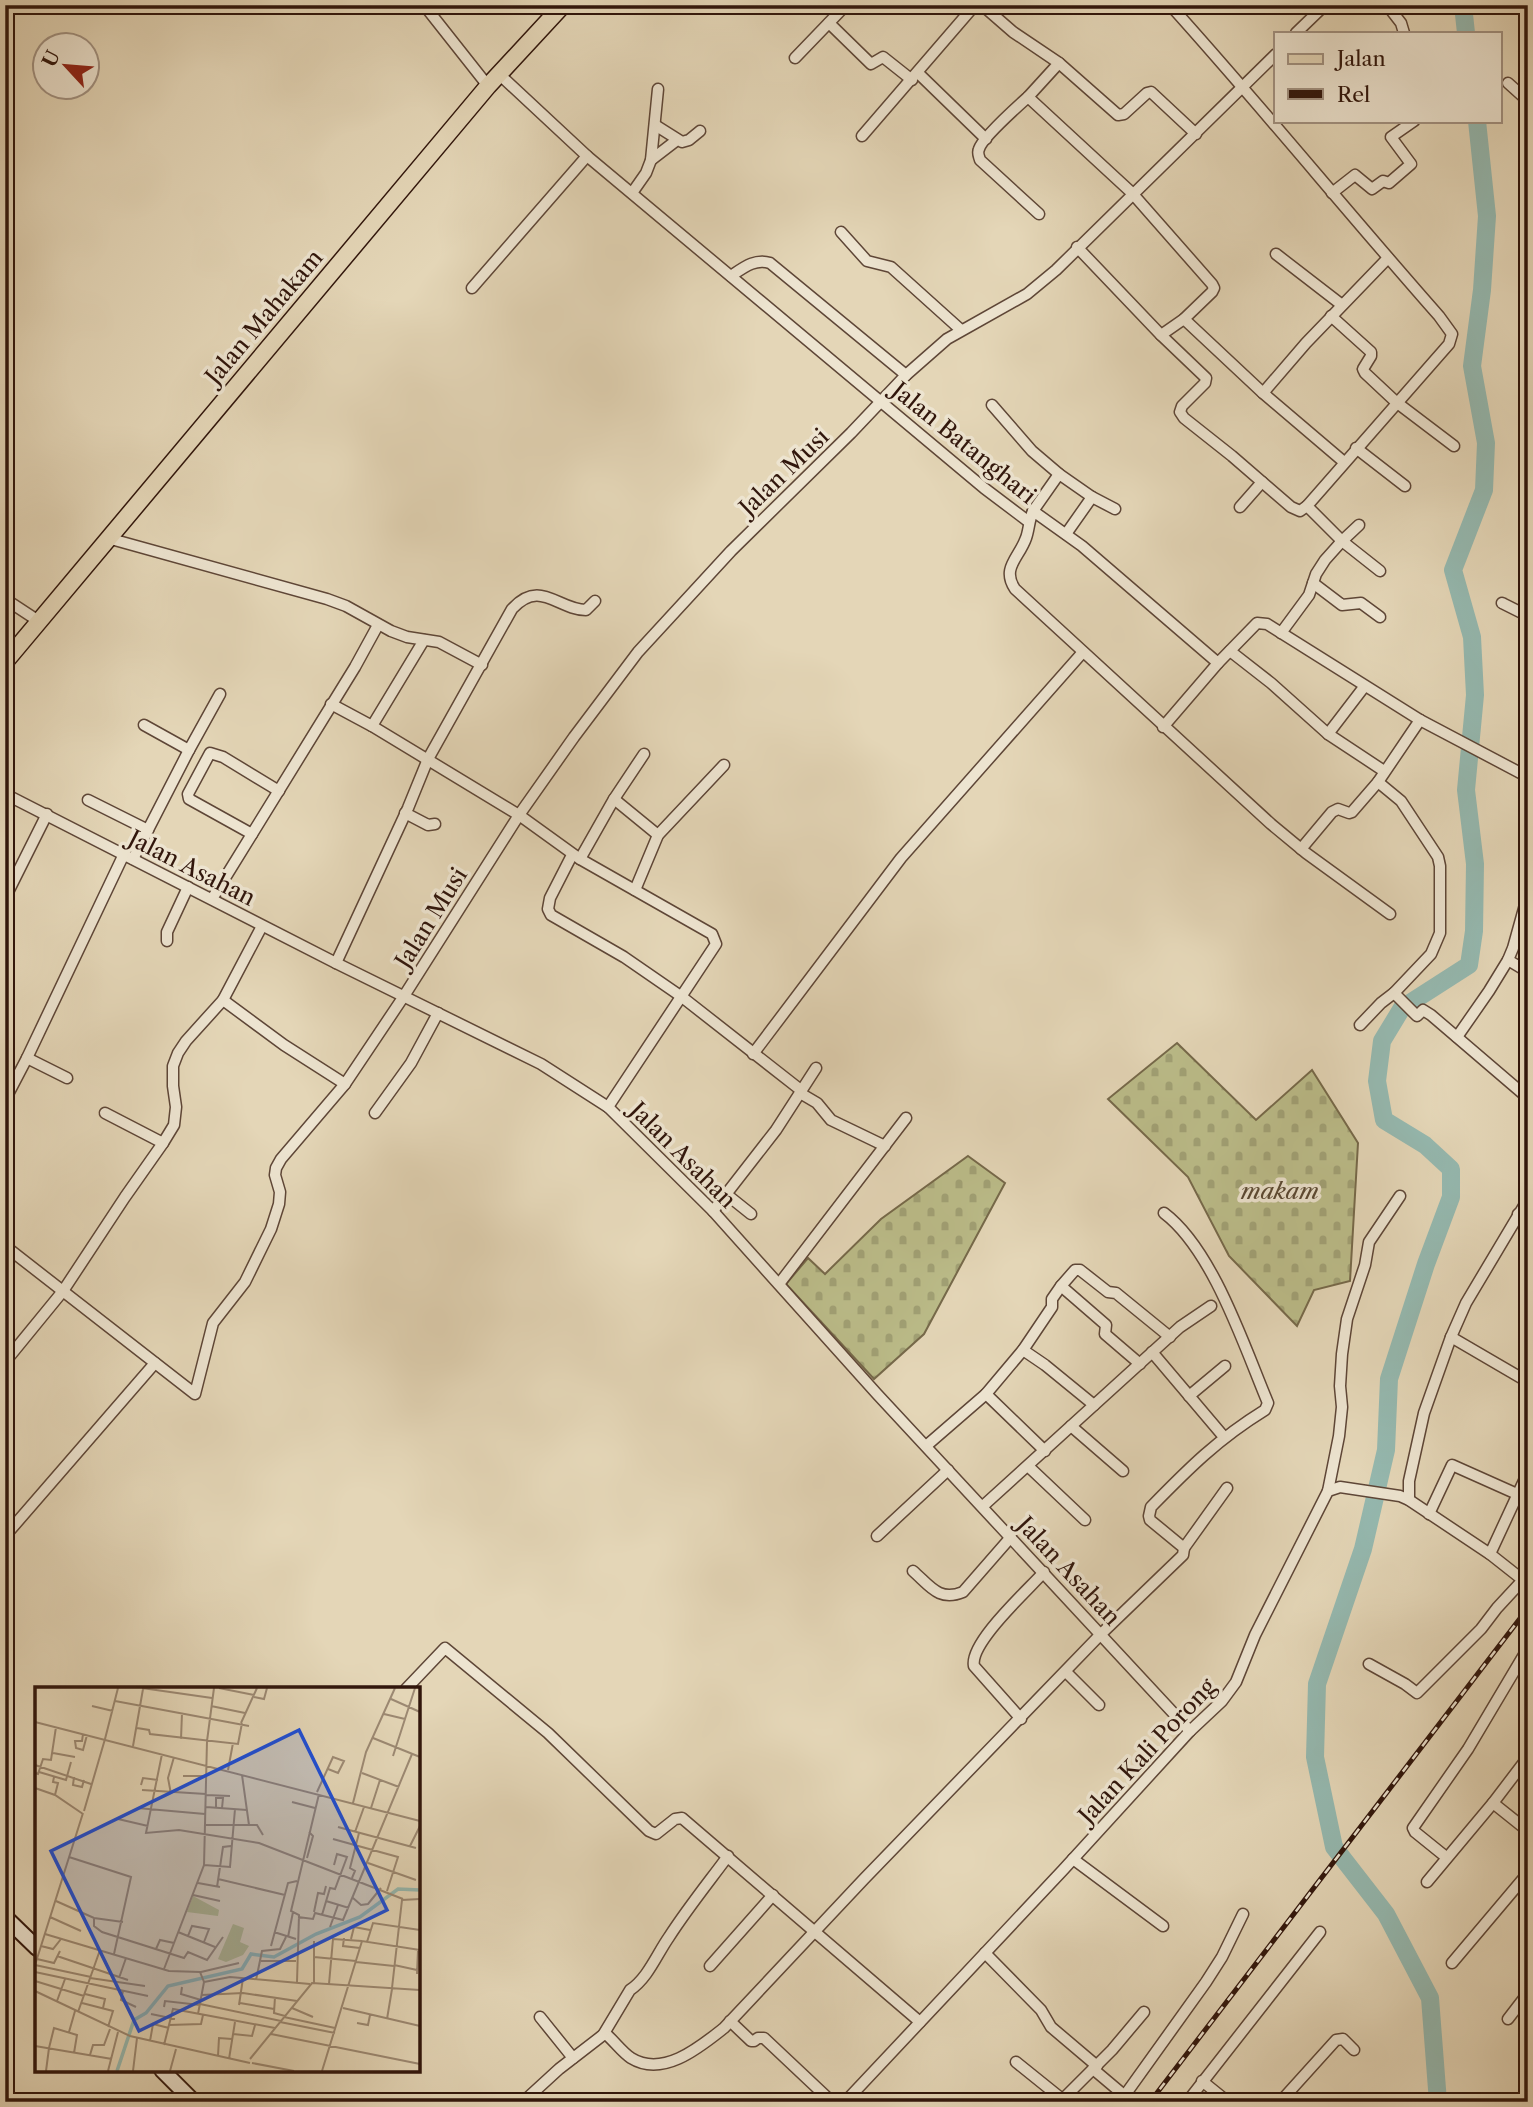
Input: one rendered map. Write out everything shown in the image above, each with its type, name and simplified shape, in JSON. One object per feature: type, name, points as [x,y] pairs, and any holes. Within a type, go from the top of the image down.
[{"type":"main road","name":"Jalan Mahakam","points":[[5,662],[494,80],[563,5]]},
{"type":"main road","points":[[5,1917],[35,1946]]},
{"type":"main road","points":[[164,2072],[194,2102]]},
{"type":"street","name":"Jalan Batanghari","points":[[424,5],[494,80],[984,488],[1066,534],[1219,663]]},
{"type":"street","points":[[795,58],[846,5]]},
{"type":"street","points":[[862,136],[975,5]]},
{"type":"street","points":[[982,5],[1013,32],[1059,63],[1118,115],[1124,114],[1151,92],[1196,134]]},
{"type":"street","points":[[1077,247],[1206,378],[1205,383],[1182,406],[1180,412],[1184,418],[1291,507],[1300,511],[1449,344],[1452,334],[1439,316],[1243,86],[1170,5]]},
{"type":"street","points":[[1297,32],[1325,5]]},
{"type":"street","points":[[1387,5],[1401,23],[1404,32]]},
{"type":"street","points":[[829,23],[871,64],[883,57],[915,77],[986,139]]},
{"type":"street","name":"Jalan Musi","points":[[155,1363],[195,1394],[213,1323],[245,1282],[271,1229],[280,1192],[275,1172],[288,1150],[345,1084],[519,815],[638,652],[731,551],[906,375],[947,339],[1027,294],[1056,270],[1274,56]]},
{"type":"street","points":[[1039,214],[980,160],[978,149],[1059,63]]},
{"type":"street","points":[[1508,83],[1528,102]]},
{"type":"street","points":[[632,193],[646,173],[651,160],[658,89]]},
{"type":"street","points":[[1028,97],[1132,193],[1214,288],[1184,319],[1161,335]]},
{"type":"street","points":[[1332,193],[1355,175],[1370,188],[1383,181],[1389,183],[1411,164],[1391,137],[1412,122]]},
{"type":"street","points":[[655,125],[682,142],[700,131]]},
{"type":"street","points":[[651,160],[677,140]]},
{"type":"street","points":[[472,288],[587,156]]},
{"type":"street","points":[[841,232],[867,261],[891,267],[961,330]]},
{"type":"street","points":[[1276,254],[1342,305]]},
{"type":"street","points":[[1263,393],[1331,316],[1388,258]]},
{"type":"street","points":[[731,276],[758,261],[770,263],[906,375]]},
{"type":"street","points":[[1331,316],[1371,352],[1363,369],[1396,402],[1454,446]]},
{"type":"street","points":[[1184,319],[1263,393],[1344,461]]},
{"type":"street","points":[[992,405],[1032,451],[1059,474],[1092,498],[1115,509]]},
{"type":"street","points":[[1356,448],[1405,486]]},
{"type":"street","points":[[1059,474],[1031,516],[1026,539],[1009,573],[1009,581],[1014,589],[1163,727],[1301,849],[1390,914]]},
{"type":"street","points":[[1240,507],[1262,482]]},
{"type":"street","points":[[1066,534],[1092,498]]},
{"type":"street","points":[[1307,506],[1342,541],[1380,571]]},
{"type":"street","points":[[1281,633],[1308,595],[1325,560],[1359,525]]},
{"type":"street","points":[[110,539],[327,599],[407,637],[439,642],[482,665]]},
{"type":"street","points":[[1313,583],[1342,605],[1361,603],[1380,617]]},
{"type":"street","points":[[336,963],[428,759],[512,609],[520,600],[535,596],[548,597],[580,610],[586,610],[596,601]]},
{"type":"street","points":[[5,599],[40,622]]},
{"type":"street","points":[[1502,603],[1528,616]]},
{"type":"street","points":[[1163,727],[1257,623],[1267,624],[1420,720],[1528,777]]},
{"type":"street","points":[[212,899],[378,625]]},
{"type":"street","points":[[372,726],[424,640]]},
{"type":"street","points":[[1230,651],[1271,682],[1328,734],[1384,771]]},
{"type":"street","points":[[753,1054],[901,858],[1083,652]]},
{"type":"street","points":[[1328,734],[1364,687]]},
{"type":"street","points":[[6,1095],[128,856],[148,830],[220,694]]},
{"type":"street","points":[[331,704],[428,759],[519,815],[576,857],[712,934],[716,939],[716,944],[682,997],[608,1107]]},
{"type":"street","points":[[1301,849],[1332,812],[1338,809],[1352,812],[1378,782],[1420,720]]},
{"type":"street","points":[[144,725],[189,750]]},
{"type":"street","points":[[252,834],[189,799],[188,794],[210,753],[223,757],[279,791]]},
{"type":"street","points":[[644,754],[550,898],[548,909],[551,915],[624,957],[682,997],[817,1103],[831,1119],[885,1146]]},
{"type":"street","points":[[635,890],[658,835],[724,765]]},
{"type":"street","points":[[1360,1025],[1381,1003],[1396,995],[1424,963],[1440,933],[1438,857],[1401,801],[1378,782]]},
{"type":"street","name":"Jalan Asahan","points":[[6,795],[541,1064],[608,1107],[713,1210],[926,1447],[1190,1731]]},
{"type":"street","points":[[614,799],[658,835]]},
{"type":"street","points":[[88,800],[148,830]]},
{"type":"street","points":[[405,813],[428,825],[435,824]]},
{"type":"street","points":[[5,898],[47,814]]},
{"type":"street","points":[[167,941],[167,932],[188,887]]},
{"type":"street","points":[[1457,1037],[1508,960],[1527,898]]},
{"type":"street","points":[[5,1362],[63,1291],[174,1125],[176,1107],[173,1066],[178,1053],[186,1041],[230,1005],[262,926]]},
{"type":"street","points":[[1508,960],[1528,972]]},
{"type":"street","points":[[1396,995],[1417,1016],[1424,1010],[1528,1098]]},
{"type":"street","points":[[230,1005],[284,1045],[345,1084]]},
{"type":"street","points":[[375,1114],[411,1063],[438,1013]]},
{"type":"street","points":[[27,1058],[67,1078]]},
{"type":"street","points":[[713,1210],[776,1130],[816,1068]]},
{"type":"street","points":[[105,1113],[163,1143]]},
{"type":"street","points":[[779,1284],[906,1118]]},
{"type":"street","points":[[726,1194],[751,1214]]},
{"type":"street","name":"Jalan Kali Porong","points":[[845,2102],[1190,1731],[1222,1701],[1236,1682],[1255,1635],[1328,1491],[1339,1436],[1342,1354],[1349,1311],[1370,1242],[1400,1196]]},
{"type":"street","points":[[1404,1498],[1424,1413],[1451,1338],[1466,1303],[1523,1218],[1528,1199]]},
{"type":"street","points":[[1164,1213],[1188,1236],[1222,1295],[1268,1403],[1263,1412],[1224,1437],[1198,1459],[1151,1507],[1150,1520],[1184,1548]]},
{"type":"street","points":[[5,1246],[155,1363],[5,1536]]},
{"type":"street","points":[[926,1447],[986,1394],[1023,1350],[1052,1307],[1052,1299],[1075,1270],[1080,1270],[1108,1292],[1116,1293],[1170,1337]]},
{"type":"street","points":[[1061,1286],[1105,1324],[1105,1334],[1140,1364]]},
{"type":"street","points":[[983,1506],[1029,1467],[1152,1352],[1211,1307]]},
{"type":"street","points":[[1451,1338],[1528,1382]]},
{"type":"street","points":[[1023,1350],[1094,1405]]},
{"type":"street","points":[[1152,1352],[1224,1437]]},
{"type":"street","points":[[1189,1396],[1225,1366]]},
{"type":"street","points":[[986,1394],[1045,1451]]},
{"type":"street","points":[[1071,1426],[1122,1471]]},
{"type":"street","points":[[1429,1514],[1452,1465],[1517,1494]]},
{"type":"street","points":[[1029,1467],[1085,1520]]},
{"type":"street","points":[[877,1536],[948,1470]]},
{"type":"street","points":[[1490,1554],[1528,1472]]},
{"type":"street","points":[[1328,1491],[1340,1487],[1404,1498],[1490,1554],[1525,1582],[1417,1693],[1369,1664]]},
{"type":"street","points":[[523,2102],[573,2058],[607,2035],[631,2058],[660,2065],[701,2046],[730,2021],[1101,1634],[1180,1559],[1184,1548],[1227,1488]]},
{"type":"street","points":[[913,1571],[941,1595],[953,1596],[963,1592],[1011,1537]]},
{"type":"street","points":[[1021,1719],[974,1665],[973,1660],[981,1640],[1044,1572]]},
{"type":"street","points":[[409,1687],[445,1648],[548,1733],[652,1834],[656,1834],[675,1818],[682,1818],[920,2022]]},
{"type":"street","points":[[1446,1857],[1415,1832],[1413,1826],[1468,1749],[1528,1648]]},
{"type":"street","points":[[1066,1672],[1099,1705]]},
{"type":"street","points":[[1427,1882],[1528,1757]]},
{"type":"street","points":[[1493,1803],[1528,1831]]},
{"type":"street","points":[[600,2038],[630,1990],[648,1970],[672,1931],[728,1856]]},
{"type":"street","points":[[1073,1859],[1163,1926]]},
{"type":"street","points":[[1452,1963],[1528,1872]]},
{"type":"street","points":[[710,1966],[773,1895]]},
{"type":"street","points":[[985,1953],[1041,2010],[1051,2027],[1095,2068],[1123,2099],[1206,1982],[1222,1957],[1243,1914]]},
{"type":"street","points":[[1187,2102],[1320,1932]]},
{"type":"street","points":[[1508,2019],[1528,1993]]},
{"type":"street","points":[[1016,2062],[1061,2101],[1095,2068],[1144,2012]]},
{"type":"street","points":[[540,2017],[573,2058]]},
{"type":"street","points":[[730,2021],[751,2041],[764,2038],[832,2102]]},
{"type":"street","points":[[1280,2102],[1336,2040],[1343,2039],[1354,2050]]},
{"type":"street","points":[[1202,2081],[1228,2102]]},
{"type":"green space","name":"makam","points":[[1177,1043],[1256,1120],[1312,1070],[1358,1143],[1350,1281],[1314,1290],[1297,1326],[1229,1256],[1188,1177],[1108,1099]]},
{"type":"green space","points":[[968,1156],[1005,1183],[924,1334],[874,1379],[786,1284],[808,1258],[825,1274],[881,1219]]},
{"type":"waterway","points":[[1463,5],[1466,32]]},
{"type":"waterway","points":[[1438,2102],[1430,1998],[1386,1914],[1334,1847],[1315,1757],[1317,1684],[1363,1549],[1386,1450],[1389,1379],[1451,1197],[1451,1169],[1425,1145],[1384,1120],[1377,1081],[1382,1041],[1402,1008],[1469,965],[1474,931],[1475,864],[1466,790],[1475,695],[1472,637],[1453,570],[1484,490],[1486,443],[1472,366],[1482,290],[1487,216],[1477,122]]},
{"type":"railway","points":[[1150,2102],[1528,1608]]}]
